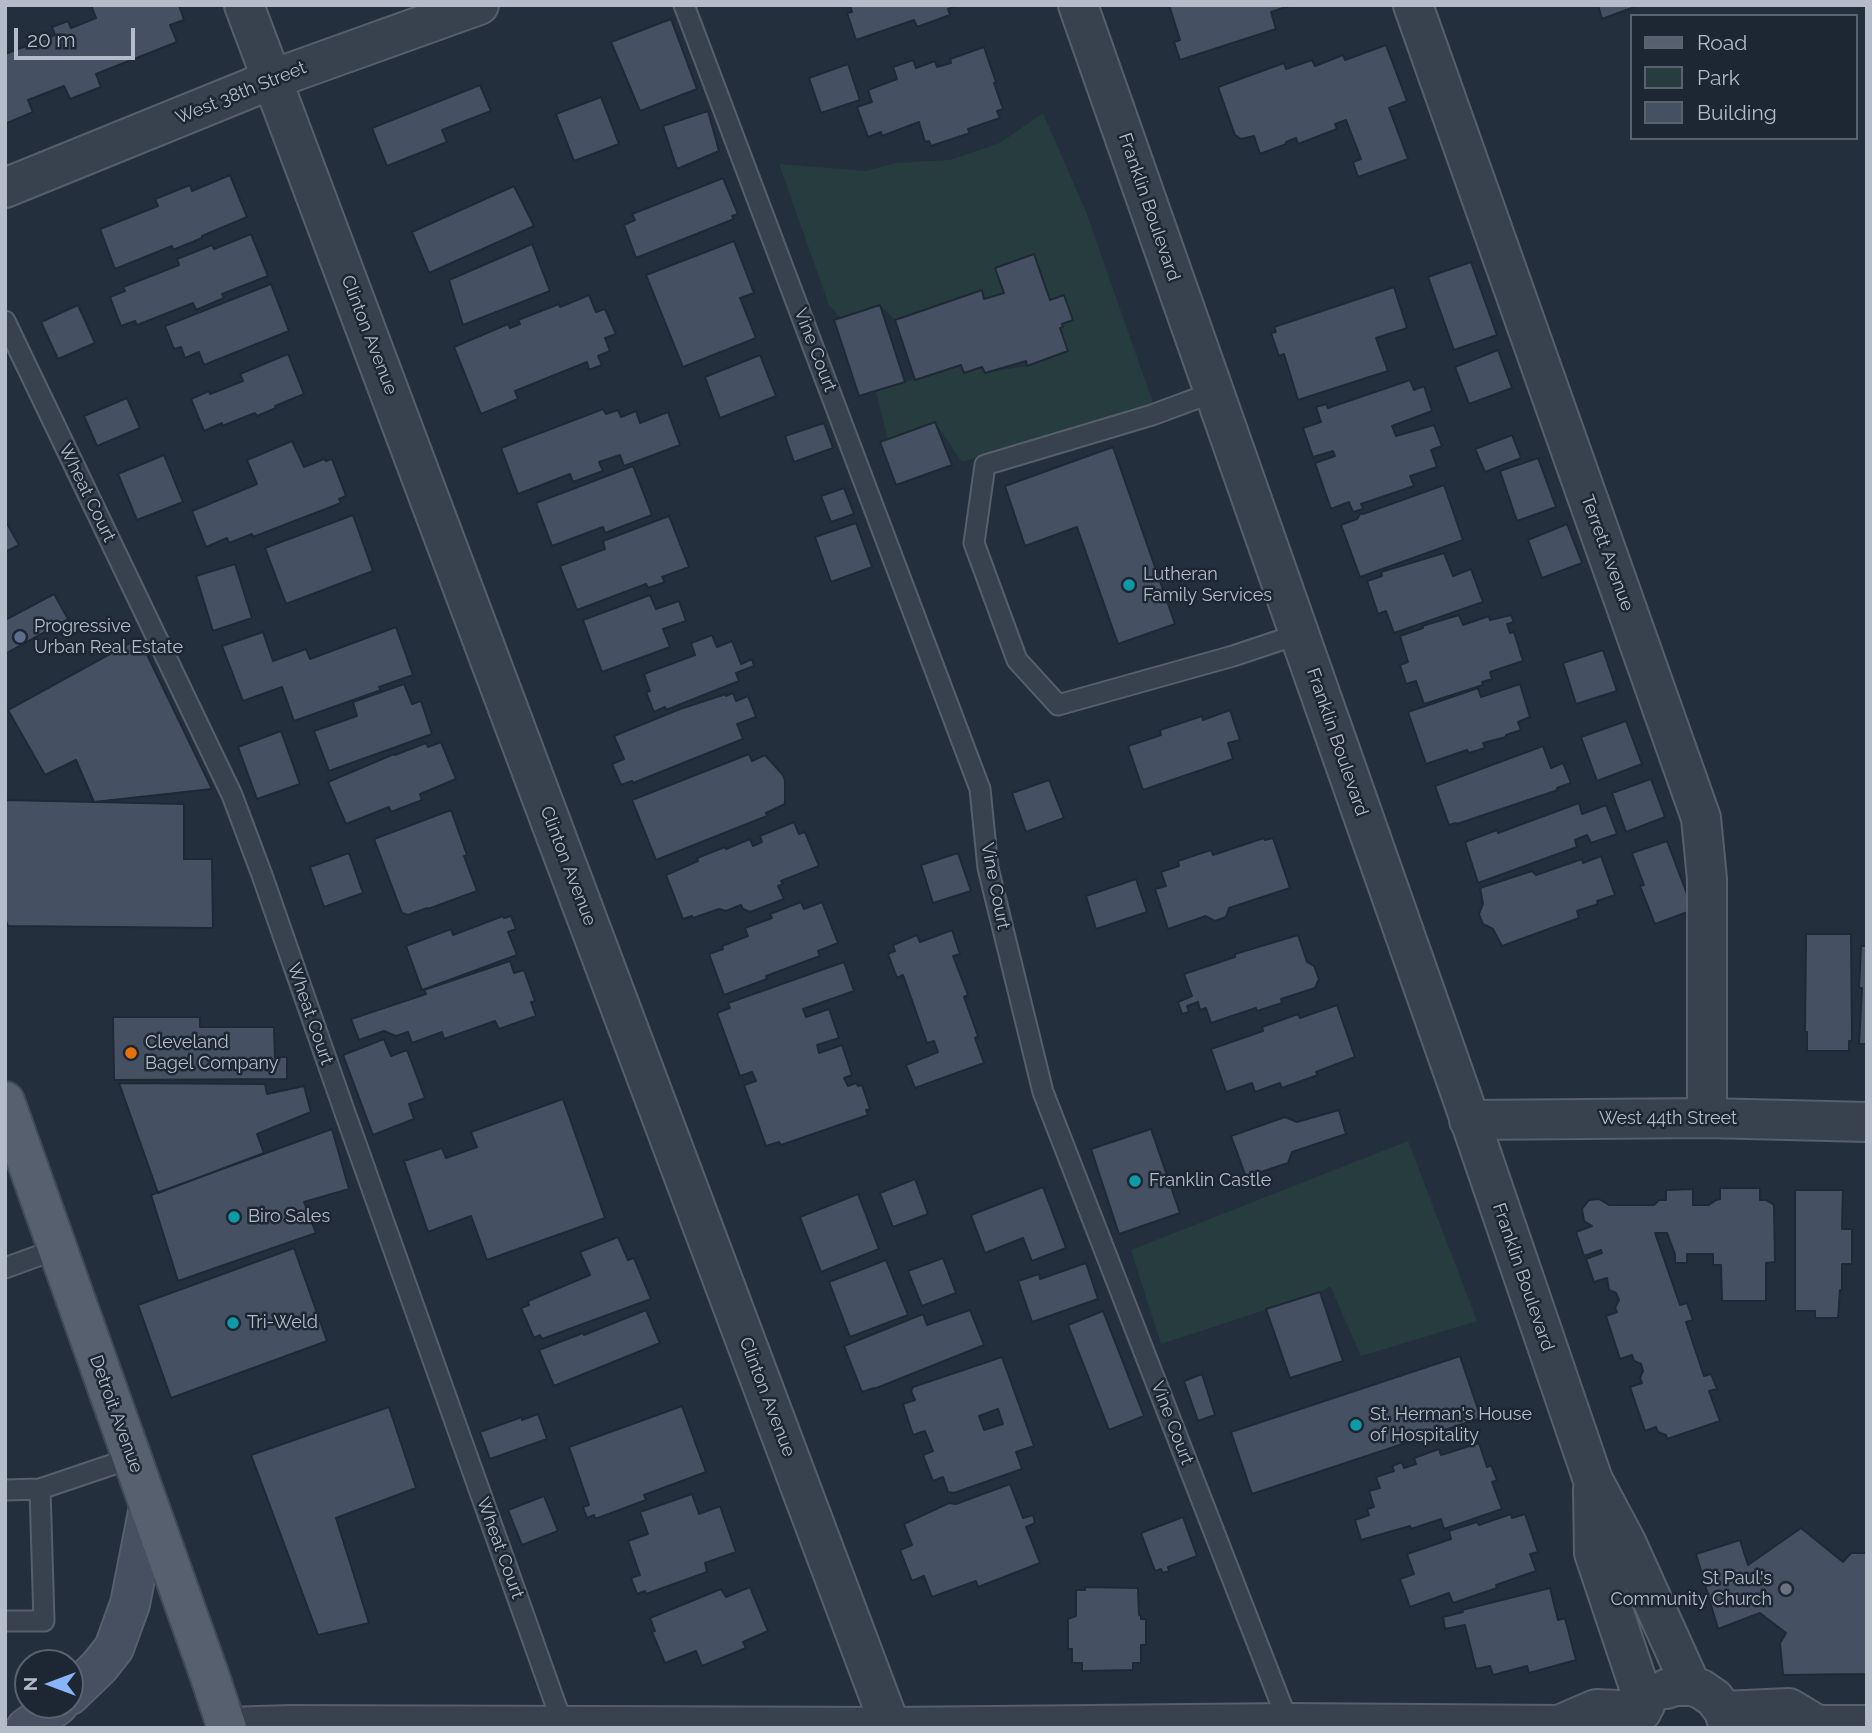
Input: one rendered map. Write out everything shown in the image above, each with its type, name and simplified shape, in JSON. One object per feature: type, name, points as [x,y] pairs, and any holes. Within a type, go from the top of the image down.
[{"type":"main road","name":"Detroit Avenue","points":[[5,1101],[227,1728]]},
{"type":"main road","points":[[84,1681],[114,1648],[122,1627],[135,1581],[149,1507]]},
{"type":"main road","points":[[217,1728],[227,1728]]},
{"type":"street","name":"Clinton Avenue","points":[[244,5],[891,1728]]},
{"type":"street","name":"West 38th Street","points":[[5,188],[273,79],[479,5]]},
{"type":"street","name":"Franklin Boulevard","points":[[1078,5],[1593,1480],[1626,1542],[1691,1686]]},
{"type":"street","name":"Terrett Avenue","points":[[1413,5],[1701,818],[1707,879],[1707,1118]]},
{"type":"street","name":"West 44th Street","points":[[1469,1119],[1707,1118],[1867,1122]]},
{"type":"street","name":"Franklin Boulevard","points":[[1593,1480],[1594,1553],[1641,1715]]},
{"type":"street","points":[[227,1728],[291,1725],[564,1728],[1562,1726],[1596,1709],[1641,1715],[1660,1692],[1675,1686],[1701,1689],[1714,1698],[1727,1719],[1789,1708],[1814,1726],[1867,1725]]},
{"type":"lane","name":"Vine Court","points":[[684,5],[980,789],[988,868],[1043,1092],[1290,1726]]},
{"type":"lane","name":"Wheat Court","points":[[5,321],[232,795],[564,1728]]},
{"type":"lane","points":[[1214,392],[1152,415],[985,465],[974,542],[1017,660],[1058,705],[1243,653],[1299,634]]},
{"type":"lane","points":[[5,1268],[57,1249]]},
{"type":"lane","points":[[5,1490],[40,1489],[132,1458]]},
{"type":"lane","points":[[5,1621],[44,1621],[40,1489]]},
{"type":"green space","points":[[1043,113],[1086,212],[1153,403],[962,462],[935,422],[888,439],[876,391],[961,365],[964,372],[982,367],[985,373],[1027,366],[1068,351],[1060,328],[1062,324],[1073,320],[1064,296],[1050,300],[1034,254],[995,268],[1004,293],[984,299],[981,290],[895,320],[880,305],[841,318],[829,305],[779,164],[866,171],[896,163],[950,160],[1000,143]]},
{"type":"green space","points":[[1408,1141],[1477,1321],[1361,1356],[1330,1286],[1320,1292],[1161,1344],[1131,1250]]},
{"type":"building","points":[[91,5],[179,5],[184,20],[170,25],[177,42],[96,74],[101,87],[70,99],[64,86],[28,100],[33,112],[5,124],[5,54],[55,35],[52,27],[68,21],[71,28],[96,18]]},
{"type":"building","points":[[850,5],[960,5],[948,9],[950,15],[917,27],[914,20],[856,40],[847,13],[852,12]]},
{"type":"building","points":[[1169,5],[1292,5],[1271,12],[1276,29],[1180,60],[1174,42],[1180,40]]},
{"type":"building","points":[[1598,5],[1640,5],[1602,19]]},
{"type":"building","points":[[671,19],[697,89],[640,111],[611,42]]},
{"type":"building","points":[[1386,45],[1407,101],[1389,108],[1408,159],[1358,177],[1353,162],[1361,159],[1346,120],[1335,124],[1337,129],[1298,144],[1296,138],[1260,154],[1254,136],[1241,139],[1235,135],[1218,87],[1284,63],[1286,69],[1312,60],[1315,66],[1343,55],[1345,60]]},
{"type":"building","points":[[984,47],[1003,109],[997,111],[1000,118],[968,129],[970,133],[931,146],[929,141],[925,142],[919,122],[882,136],[881,132],[868,137],[857,107],[872,102],[868,90],[897,79],[893,67],[913,60],[916,68],[935,61],[937,67],[951,63],[950,59]]},
{"type":"building","points":[[848,64],[860,100],[821,113],[809,78]]},
{"type":"building","points":[[480,85],[491,111],[442,130],[447,142],[387,166],[372,128]]},
{"type":"building","points":[[601,97],[619,144],[574,161],[556,114]]},
{"type":"building","points":[[708,111],[719,151],[677,169],[663,126]]},
{"type":"building","points":[[230,175],[247,217],[173,250],[172,246],[115,269],[100,229],[158,206],[155,199],[190,185],[192,191]]},
{"type":"building","points":[[723,178],[738,214],[732,216],[734,219],[636,258],[624,225],[635,220],[632,214]]},
{"type":"building","points":[[514,186],[534,226],[429,273],[412,232]]},
{"type":"building","points":[[251,234],[268,276],[222,294],[224,298],[196,310],[193,303],[137,325],[135,321],[121,326],[110,297],[125,291],[123,287],[179,265],[177,259],[212,245],[214,249]]},
{"type":"building","points":[[734,241],[754,293],[740,298],[756,338],[683,367],[646,275]]},
{"type":"building","points":[[532,244],[550,291],[463,325],[449,280]]},
{"type":"building","points":[[1034,254],[1050,300],[1064,295],[1073,320],[1062,324],[1063,327],[1060,328],[1068,351],[1027,366],[1026,361],[985,373],[982,367],[964,373],[961,365],[915,380],[895,320],[982,290],[984,299],[1004,293],[995,268]]},
{"type":"building","points":[[1471,262],[1497,335],[1454,350],[1428,277]]},
{"type":"building","points":[[271,284],[289,331],[204,365],[199,352],[185,358],[181,347],[174,349],[165,326]]},
{"type":"building","points":[[1394,287],[1407,328],[1376,338],[1388,371],[1298,400],[1284,354],[1279,356],[1271,333],[1276,332],[1274,327]]},
{"type":"building","points":[[589,295],[596,312],[605,309],[616,334],[605,338],[610,351],[598,356],[602,365],[589,370],[587,362],[515,391],[518,399],[481,414],[454,347],[508,324],[510,328],[520,324],[518,320]]},
{"type":"building","points":[[78,305],[95,343],[58,359],[41,322]]},
{"type":"building","points":[[880,305],[905,382],[859,396],[834,320]]},
{"type":"building","points":[[1498,350],[1512,388],[1469,404],[1455,367]]},
{"type":"building","points":[[288,354],[304,394],[257,416],[255,413],[204,431],[191,399],[243,381],[240,374]]},
{"type":"building","points":[[760,355],[776,396],[720,418],[705,377]]},
{"type":"building","points":[[1410,380],[1414,390],[1424,386],[1432,411],[1392,426],[1396,436],[1434,425],[1442,446],[1431,450],[1437,467],[1410,476],[1414,486],[1361,504],[1363,509],[1353,512],[1349,502],[1331,509],[1315,463],[1335,456],[1333,451],[1313,457],[1303,428],[1321,422],[1316,407],[1326,404],[1328,408]]},
{"type":"building","points":[[127,398],[140,428],[97,446],[84,416]]},
{"type":"building","points":[[603,409],[606,414],[618,410],[621,417],[636,411],[640,423],[668,412],[680,445],[624,466],[620,455],[599,462],[603,471],[573,482],[570,474],[518,494],[501,448]]},
{"type":"building","points":[[935,422],[952,465],[896,485],[880,442]]},
{"type":"building","points":[[824,423],[833,448],[794,462],[785,436]]},
{"type":"building","points":[[1512,435],[1521,458],[1485,472],[1475,449]]},
{"type":"building","points":[[292,441],[304,467],[324,459],[332,459],[346,496],[339,499],[341,503],[253,537],[252,534],[229,543],[227,538],[206,547],[192,511],[257,484],[247,460]]},
{"type":"building","name":"Lutheran Family Services","points":[[1113,447],[1175,624],[1118,644],[1077,527],[1025,546],[1005,486]]},
{"type":"building","points":[[164,455],[183,502],[137,520],[118,474]]},
{"type":"building","points":[[1538,458],[1556,507],[1517,521],[1500,471]]},
{"type":"building","points":[[633,466],[652,515],[605,533],[603,527],[552,546],[536,503]]},
{"type":"building","points":[[1444,485],[1463,540],[1360,577],[1341,525],[1357,519],[1361,513]]},
{"type":"building","points":[[844,488],[854,514],[831,522],[821,496]]},
{"type":"building","points":[[353,515],[373,571],[286,604],[265,548]]},
{"type":"building","points":[[669,516],[689,567],[662,577],[665,582],[648,588],[646,584],[577,610],[560,566],[605,549],[603,541]]},
{"type":"building","points":[[5,520],[19,545],[5,552]]},
{"type":"building","points":[[856,523],[872,567],[831,582],[815,537]]},
{"type":"building","points":[[1567,524],[1582,563],[1542,578],[1528,540]]},
{"type":"building","points":[[1444,553],[1453,576],[1471,569],[1483,602],[1394,633],[1386,611],[1378,614],[1367,581],[1382,576],[1381,572]]},
{"type":"building","points":[[235,564],[252,618],[213,631],[196,576]]},
{"type":"building","name":"Progressive Urban Real Estate","points":[[54,594],[68,619],[5,654],[5,620]]},
{"type":"building","points":[[650,595],[656,609],[679,601],[686,621],[663,629],[670,647],[602,672],[583,620]]},
{"type":"building","points":[[1459,615],[1463,625],[1489,616],[1490,620],[1511,615],[1514,622],[1507,624],[1510,633],[1514,632],[1523,661],[1490,672],[1492,679],[1482,682],[1483,685],[1424,704],[1416,681],[1406,684],[1400,665],[1408,662],[1400,636]]},
{"type":"building","points":[[396,627],[413,675],[379,687],[381,690],[294,721],[282,687],[243,701],[222,646],[263,632],[273,661],[306,649],[310,659]]},
{"type":"building","points":[[712,635],[717,647],[732,641],[741,664],[752,659],[754,666],[736,673],[739,681],[666,710],[665,707],[654,712],[646,692],[650,691],[644,674],[695,655],[691,643]]},
{"type":"building","points":[[139,638],[212,789],[94,802],[76,760],[45,775],[8,710]]},
{"type":"building","points":[[1603,650],[1617,691],[1576,704],[1563,663]]},
{"type":"building","points":[[404,684],[412,704],[421,701],[432,734],[329,771],[314,731],[357,716],[353,702]]},
{"type":"building","points":[[1520,684],[1530,717],[1518,722],[1521,730],[1483,743],[1485,748],[1469,753],[1467,750],[1426,764],[1408,712],[1478,688],[1481,697]]},
{"type":"building","points":[[733,693],[736,701],[748,696],[756,717],[737,724],[743,739],[633,783],[632,781],[621,785],[612,764],[624,759],[614,736],[680,709]]},
{"type":"building","points":[[1230,710],[1240,740],[1228,743],[1233,759],[1143,790],[1128,746],[1161,735],[1160,730],[1202,716],[1203,720]]},
{"type":"building","points":[[1626,721],[1642,764],[1597,781],[1581,737]]},
{"type":"building","points":[[281,731],[300,784],[257,799],[238,747]]},
{"type":"building","points":[[441,742],[456,779],[420,794],[422,800],[391,812],[389,807],[346,824],[328,782],[394,754],[426,743],[428,747]]},
{"type":"building","points":[[1543,746],[1551,768],[1563,763],[1571,783],[1557,788],[1558,790],[1449,825],[1435,786]]},
{"type":"building","points":[[749,754],[752,761],[765,755],[783,775],[785,804],[766,813],[767,816],[656,860],[632,800]]},
{"type":"building","points":[[1651,779],[1665,817],[1626,832],[1612,793]]},
{"type":"building","points":[[1049,780],[1064,818],[1026,832],[1012,793]]},
{"type":"building","points":[[5,800],[184,804],[184,859],[212,859],[213,928],[8,926],[5,918]]},
{"type":"building","points":[[1579,803],[1582,814],[1606,805],[1617,834],[1591,843],[1587,835],[1575,840],[1577,847],[1478,883],[1465,842],[1497,830],[1498,833]]},
{"type":"building","points":[[451,810],[477,891],[408,915],[402,913],[374,839]]},
{"type":"building","points":[[794,822],[799,834],[805,832],[819,866],[781,881],[783,884],[778,886],[784,899],[750,912],[741,905],[726,911],[719,909],[683,919],[666,875],[725,847],[726,849],[750,839],[753,846],[762,842],[760,836]]},
{"type":"building","points":[[1264,838],[1273,838],[1290,888],[1229,908],[1226,917],[1215,921],[1206,916],[1168,929],[1155,889],[1166,886],[1161,872],[1179,866],[1178,861],[1211,850],[1213,855]]},
{"type":"building","points":[[1667,841],[1693,910],[1655,924],[1640,886],[1644,885],[1632,853]]},
{"type":"building","points":[[349,853],[363,893],[324,907],[310,867]]},
{"type":"building","points":[[958,853],[971,891],[933,903],[921,865]]},
{"type":"building","points":[[1601,856],[1615,895],[1577,911],[1579,918],[1502,946],[1493,929],[1483,924],[1479,914],[1483,904],[1480,888],[1532,871],[1536,875],[1582,859],[1583,863]]},
{"type":"building","points":[[1136,879],[1147,912],[1096,929],[1086,896]]},
{"type":"building","points":[[801,902],[804,909],[822,902],[838,943],[818,951],[820,956],[724,995],[709,954],[748,936],[745,928],[772,918],[770,914]]},
{"type":"building","points":[[503,916],[511,916],[516,929],[508,932],[517,955],[422,990],[406,946],[451,929],[453,935]]},
{"type":"building","points":[[952,930],[960,954],[953,956],[968,995],[964,997],[984,1063],[915,1088],[906,1065],[938,1052],[934,1041],[927,1043],[903,975],[897,978],[888,954],[895,951],[893,945],[917,935],[920,942]]},
{"type":"building","points":[[1806,934],[1851,934],[1852,1041],[1849,1041],[1849,1051],[1807,1051]]},
{"type":"building","points":[[1298,935],[1307,962],[1314,966],[1319,979],[1315,988],[1281,999],[1282,1003],[1257,1011],[1256,1008],[1211,1023],[1206,1008],[1200,1010],[1198,1002],[1187,1006],[1189,1012],[1182,1014],[1178,1002],[1192,996],[1184,974],[1235,957],[1235,954]]},
{"type":"building","points":[[1861,946],[1867,946],[1867,1044],[1859,1044]]},
{"type":"building","points":[[510,961],[514,973],[524,970],[535,1001],[531,1002],[536,1016],[499,1029],[495,1021],[444,1039],[442,1032],[412,1043],[408,1032],[396,1036],[384,1031],[359,1040],[351,1019],[426,994],[424,990]]},
{"type":"building","points":[[844,962],[854,991],[803,1009],[806,1017],[829,1009],[839,1038],[817,1045],[819,1053],[842,1045],[852,1075],[844,1078],[848,1086],[856,1083],[858,1086],[862,1085],[870,1109],[866,1110],[868,1115],[781,1145],[779,1142],[766,1146],[744,1085],[756,1081],[752,1072],[740,1076],[717,1013],[730,1008],[728,1003]]},
{"type":"building","points":[[1337,1005],[1355,1057],[1316,1072],[1318,1075],[1282,1088],[1280,1083],[1255,1092],[1252,1083],[1226,1092],[1211,1049],[1263,1031],[1262,1027],[1298,1014],[1300,1018]]},
{"type":"building","points":[[113,1017],[200,1017],[200,1027],[274,1027],[275,1057],[287,1057],[287,1079],[114,1080]]},
{"type":"building","points":[[384,1039],[391,1056],[407,1050],[425,1098],[409,1104],[414,1119],[373,1135],[343,1055]]},
{"type":"building","name":"Biro Sales","points":[[119,1083],[265,1084],[267,1094],[304,1086],[311,1112],[257,1134],[264,1153],[158,1193]]},
{"type":"building","points":[[563,1099],[605,1218],[487,1260],[471,1216],[428,1232],[404,1161],[442,1148],[446,1158],[477,1147],[471,1132]]},
{"type":"building","points":[[1339,1110],[1346,1134],[1292,1152],[1288,1163],[1246,1177],[1231,1136],[1285,1117],[1297,1122]]},
{"type":"building","name":"Biro Sales","points":[[332,1129],[349,1189],[304,1202],[316,1233],[178,1281],[151,1195]]},
{"type":"building","points":[[1151,1129],[1180,1213],[1119,1234],[1091,1149]]},
{"type":"building","points":[[915,1179],[928,1214],[893,1227],[880,1193]]},
{"type":"building","points":[[1043,1187],[1066,1248],[1032,1261],[1023,1238],[985,1253],[971,1215]]},
{"type":"building","points":[[1720,1188],[1760,1188],[1760,1200],[1774,1205],[1775,1262],[1766,1263],[1766,1301],[1722,1301],[1721,1265],[1713,1265],[1713,1254],[1687,1254],[1687,1263],[1675,1263],[1675,1254],[1667,1233],[1655,1233],[1680,1305],[1687,1303],[1693,1320],[1686,1322],[1704,1376],[1711,1374],[1717,1389],[1709,1391],[1720,1421],[1667,1439],[1656,1427],[1645,1431],[1630,1387],[1642,1383],[1641,1364],[1634,1361],[1632,1355],[1620,1359],[1606,1316],[1617,1312],[1615,1308],[1619,1300],[1616,1293],[1609,1290],[1607,1278],[1594,1282],[1586,1259],[1602,1253],[1601,1250],[1584,1256],[1576,1232],[1592,1226],[1584,1221],[1582,1209],[1589,1200],[1599,1199],[1609,1205],[1654,1205],[1659,1200],[1666,1200],[1666,1190],[1693,1189],[1693,1205],[1709,1205],[1720,1199]]},
{"type":"building","points":[[1795,1190],[1843,1190],[1842,1229],[1852,1229],[1852,1264],[1842,1264],[1838,1318],[1815,1318],[1815,1311],[1795,1311]]},
{"type":"building","points":[[858,1194],[879,1249],[821,1272],[800,1217]]},
{"type":"building","points":[[618,1237],[628,1260],[634,1258],[651,1299],[542,1339],[540,1335],[534,1338],[521,1308],[529,1305],[528,1301],[590,1275],[580,1252]]},
{"type":"building","name":"Tri-Weld","points":[[294,1248],[327,1341],[171,1398],[138,1305]]},
{"type":"building","points":[[943,1258],[956,1293],[922,1306],[908,1271]]},
{"type":"building","points":[[886,1260],[908,1315],[850,1337],[829,1282]]},
{"type":"building","points":[[1086,1263],[1098,1299],[1032,1322],[1018,1281],[1039,1274],[1040,1279]]},
{"type":"building","points":[[1320,1292],[1343,1361],[1290,1378],[1266,1309]]},
{"type":"building","points":[[646,1310],[660,1343],[554,1386],[539,1350]]},
{"type":"building","points":[[970,1310],[984,1345],[862,1392],[844,1346],[923,1314],[927,1325]]},
{"type":"building","points":[[1103,1311],[1144,1416],[1109,1430],[1068,1325]]},
{"type":"building","name":"St. Herman's House of Hospitality","points":[[1460,1356],[1481,1418],[1252,1494],[1231,1432]]},
{"type":"building","points":[[1002,1357],[1034,1446],[1016,1452],[1022,1469],[954,1493],[948,1492],[943,1477],[933,1481],[923,1455],[933,1451],[925,1431],[913,1435],[903,1404],[915,1400],[911,1391],[913,1387]],"holes":[[[998,1409],[1003,1424],[984,1430],[979,1416]]]},
{"type":"building","points":[[1202,1374],[1215,1415],[1198,1421],[1184,1381]]},
{"type":"building","points":[[682,1406],[706,1472],[644,1495],[646,1500],[595,1519],[594,1515],[587,1518],[583,1507],[589,1505],[569,1447]]},
{"type":"building","points":[[389,1407],[416,1488],[336,1518],[369,1623],[318,1635],[251,1455]]},
{"type":"building","points":[[538,1414],[547,1439],[490,1459],[480,1432]]},
{"type":"building","points":[[1479,1443],[1487,1467],[1491,1465],[1497,1480],[1492,1482],[1502,1509],[1444,1529],[1441,1519],[1361,1540],[1355,1520],[1369,1515],[1367,1509],[1374,1507],[1369,1491],[1380,1488],[1376,1477],[1394,1471],[1392,1466],[1402,1462],[1404,1468],[1416,1464],[1414,1458],[1439,1449],[1441,1455]]},
{"type":"building","points":[[1010,1484],[1023,1518],[1033,1515],[1035,1523],[1026,1527],[1040,1563],[978,1587],[976,1581],[932,1597],[924,1576],[912,1581],[900,1550],[912,1545],[904,1524],[949,1503],[956,1504]]},
{"type":"building","points":[[692,1494],[699,1514],[720,1506],[736,1552],[705,1563],[707,1572],[646,1594],[645,1591],[637,1594],[631,1578],[640,1575],[628,1541],[648,1534],[640,1512]]},
{"type":"building","points":[[544,1496],[558,1531],[522,1545],[508,1510]]},
{"type":"building","points":[[1511,1514],[1512,1518],[1525,1514],[1538,1552],[1530,1554],[1536,1571],[1453,1603],[1449,1593],[1410,1607],[1400,1579],[1414,1574],[1407,1554],[1451,1539],[1449,1531],[1477,1522],[1479,1525]]},
{"type":"building","points":[[1183,1517],[1197,1556],[1168,1567],[1169,1571],[1155,1571],[1141,1533]]},
{"type":"building","name":"St Paul's Community Church","points":[[1801,1528],[1843,1562],[1851,1553],[1867,1553],[1867,1674],[1783,1675],[1780,1643],[1786,1633],[1760,1613],[1718,1629],[1696,1554],[1740,1540],[1748,1565]]},
{"type":"building","points":[[750,1587],[768,1631],[743,1642],[746,1648],[702,1666],[696,1651],[665,1663],[652,1632],[655,1631],[650,1618],[721,1589],[726,1597]]},
{"type":"building","points":[[1085,1587],[1138,1588],[1139,1615],[1141,1619],[1146,1619],[1146,1645],[1141,1645],[1141,1663],[1133,1663],[1133,1670],[1082,1671],[1082,1663],[1072,1663],[1072,1649],[1068,1649],[1068,1619],[1076,1616],[1076,1590],[1085,1590]]},
{"type":"building","points":[[1550,1588],[1558,1620],[1565,1618],[1576,1660],[1529,1673],[1527,1666],[1493,1675],[1490,1666],[1476,1669],[1465,1625],[1445,1629],[1443,1617]]},
{"type":"place","name":"Lutheran Family Services","points":[[1129,585]]},
{"type":"place","name":"Progressive Urban Real Estate","points":[[20,637]]},
{"type":"place","name":"Cleveland Bagel Company","points":[[131,1053]]},
{"type":"place","name":"Franklin Castle","points":[[1135,1181]]},
{"type":"place","name":"Biro Sales","points":[[234,1217]]},
{"type":"place","name":"Tri-Weld","points":[[233,1323]]},
{"type":"place","name":"St. Herman's House of Hospitality","points":[[1356,1425]]},
{"type":"place","name":"St Paul's Community Church","points":[[1786,1589]]}]
